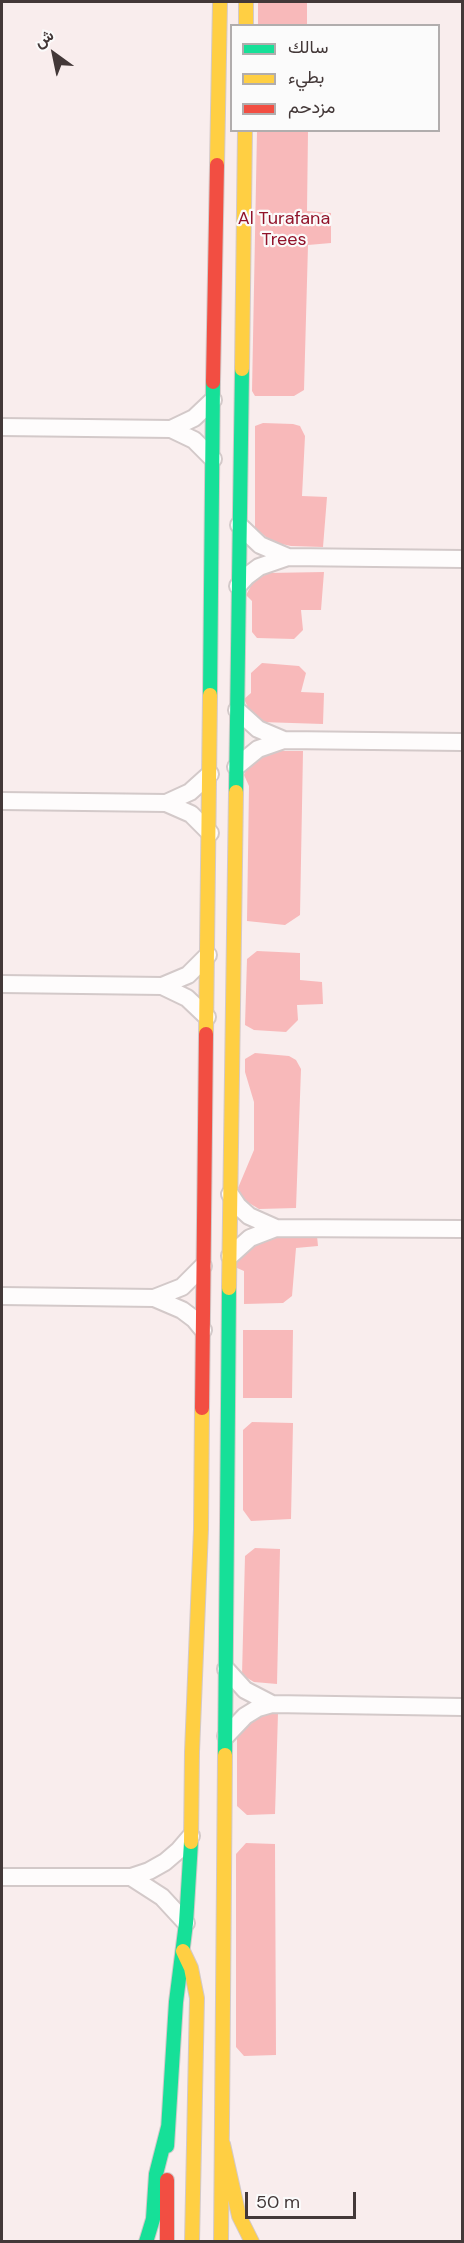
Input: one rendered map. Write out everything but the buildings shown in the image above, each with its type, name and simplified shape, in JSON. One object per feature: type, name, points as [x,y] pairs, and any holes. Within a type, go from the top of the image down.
[{"type":"main road","points":[[167,2241],[168,2127],[176,2002],[186,1923],[191,1836],[192,1742],[201,1529],[213,400],[220,2]]},
{"type":"main road","points":[[246,2],[246,24]]},
{"type":"main road","points":[[221,2241],[230,1194],[245,132]]},
{"type":"main road","points":[[214,332],[221,328],[225,329],[230,378],[240,405]]},
{"type":"main road","points":[[203,1351],[213,1373],[214,1442],[220,1450],[228,1454]]},
{"type":"main road","points":[[183,1951],[191,1968],[197,1998],[192,2241]]},
{"type":"main road","points":[[146,2241],[153,2219],[156,2174],[168,2127]]},
{"type":"main road","points":[[222,2144],[239,2216],[252,2241]]},
{"type":"street","points":[[2,427],[171,429],[194,418],[213,400]]},
{"type":"street","points":[[171,429],[194,441],[213,459]]},
{"type":"street","points":[[239,525],[260,545],[288,556],[462,559]]},
{"type":"street","points":[[238,586],[259,567],[288,556]]},
{"type":"street","points":[[237,710],[258,729],[284,740]]},
{"type":"street","points":[[236,767],[258,749],[284,740],[462,742]]},
{"type":"street","points":[[166,803],[190,792],[210,774]]},
{"type":"street","points":[[2,801],[166,803],[190,814],[210,833]]},
{"type":"street","points":[[2,984],[162,986],[188,975],[208,955]]},
{"type":"street","points":[[162,986],[187,998],[207,1017]]},
{"type":"street","points":[[230,1194],[249,1216],[276,1228]]},
{"type":"street","points":[[230,1256],[250,1238],[276,1228],[462,1229]]},
{"type":"street","points":[[2,1296],[154,1298],[182,1287],[194,1278],[203,1266]]},
{"type":"street","points":[[154,1298],[182,1310],[203,1330]]},
{"type":"street","points":[[226,1669],[245,1690],[272,1704]]},
{"type":"street","points":[[226,1736],[245,1716],[258,1708],[272,1704],[462,1707]]},
{"type":"street","points":[[2,1876],[131,1877],[165,1862],[191,1836]]},
{"type":"street","points":[[131,1877],[162,1897],[186,1923]]},
{"type":"green space","points":[[258,2],[307,2],[307,24],[258,24]]},
{"type":"green space","name":"Al Turafana Trees","points":[[257,132],[308,132],[307,211],[331,213],[331,243],[308,245],[304,390],[294,396],[255,396],[252,391]]},
{"type":"green space","points":[[263,423],[300,426],[305,436],[302,496],[327,497],[323,547],[291,546],[272,542],[255,528],[255,426]]},
{"type":"green space","points":[[324,572],[321,610],[301,610],[303,630],[294,639],[257,638],[252,632],[252,601],[246,595],[253,582],[268,573]]},
{"type":"green space","points":[[262,663],[299,666],[306,673],[301,692],[324,693],[323,724],[261,722],[251,714],[244,699],[251,693],[251,673]]},
{"type":"green space","points":[[265,751],[303,751],[300,915],[285,925],[247,921],[249,786],[244,775],[250,761]]},
{"type":"green space","points":[[257,951],[300,953],[300,980],[322,982],[323,1004],[297,1005],[298,1020],[286,1032],[254,1030],[245,1025],[247,959]]},
{"type":"green space","points":[[255,1053],[289,1056],[296,1060],[301,1069],[296,1208],[259,1209],[244,1200],[238,1188],[254,1150],[254,1102],[245,1072],[245,1059]]},
{"type":"green space","points":[[317,1236],[318,1246],[296,1248],[292,1296],[283,1303],[244,1304],[244,1271],[237,1268],[236,1257],[261,1237]]},
{"type":"green space","points":[[243,1330],[293,1330],[292,1398],[243,1398]]},
{"type":"green space","points":[[252,1422],[293,1423],[291,1519],[251,1521],[243,1510],[243,1430]]},
{"type":"green space","points":[[255,1548],[280,1549],[277,1684],[254,1682],[242,1675],[245,1556]]},
{"type":"green space","points":[[263,1710],[278,1713],[275,1814],[247,1815],[237,1806],[237,1722]]},
{"type":"green space","points":[[246,1843],[275,1844],[276,2055],[244,2056],[236,2047],[236,1854]]},
{"type":"traffic: fast","points":[[236,792],[242,369]]},
{"type":"traffic: fast","points":[[210,695],[213,382]]},
{"type":"traffic: fast","points":[[225,1755],[229,1288]]},
{"type":"traffic: fast","points":[[167,2146],[176,2002],[186,1923],[191,1842]]},
{"type":"traffic: fast","points":[[146,2242],[153,2219],[156,2174],[168,2127]]},
{"type":"traffic: slow","points":[[217,165],[220,2]]},
{"type":"traffic: slow","points":[[246,2],[246,24]]},
{"type":"traffic: slow","points":[[242,369],[245,132]]},
{"type":"traffic: slow","points":[[206,1034],[210,695]]},
{"type":"traffic: slow","points":[[229,1288],[236,792]]},
{"type":"traffic: slow","points":[[191,1842],[192,1752],[201,1529],[202,1408]]},
{"type":"traffic: slow","points":[[221,2242],[225,1755]]},
{"type":"traffic: slow","points":[[183,1951],[191,1968],[197,1998],[192,2242]]},
{"type":"traffic: slow","points":[[223,2144],[239,2216],[252,2242]]},
{"type":"traffic: jam","points":[[213,382],[217,165]]},
{"type":"traffic: jam","points":[[202,1408],[206,1034]]},
{"type":"traffic: jam","points":[[167,2180],[167,2242]]}]
